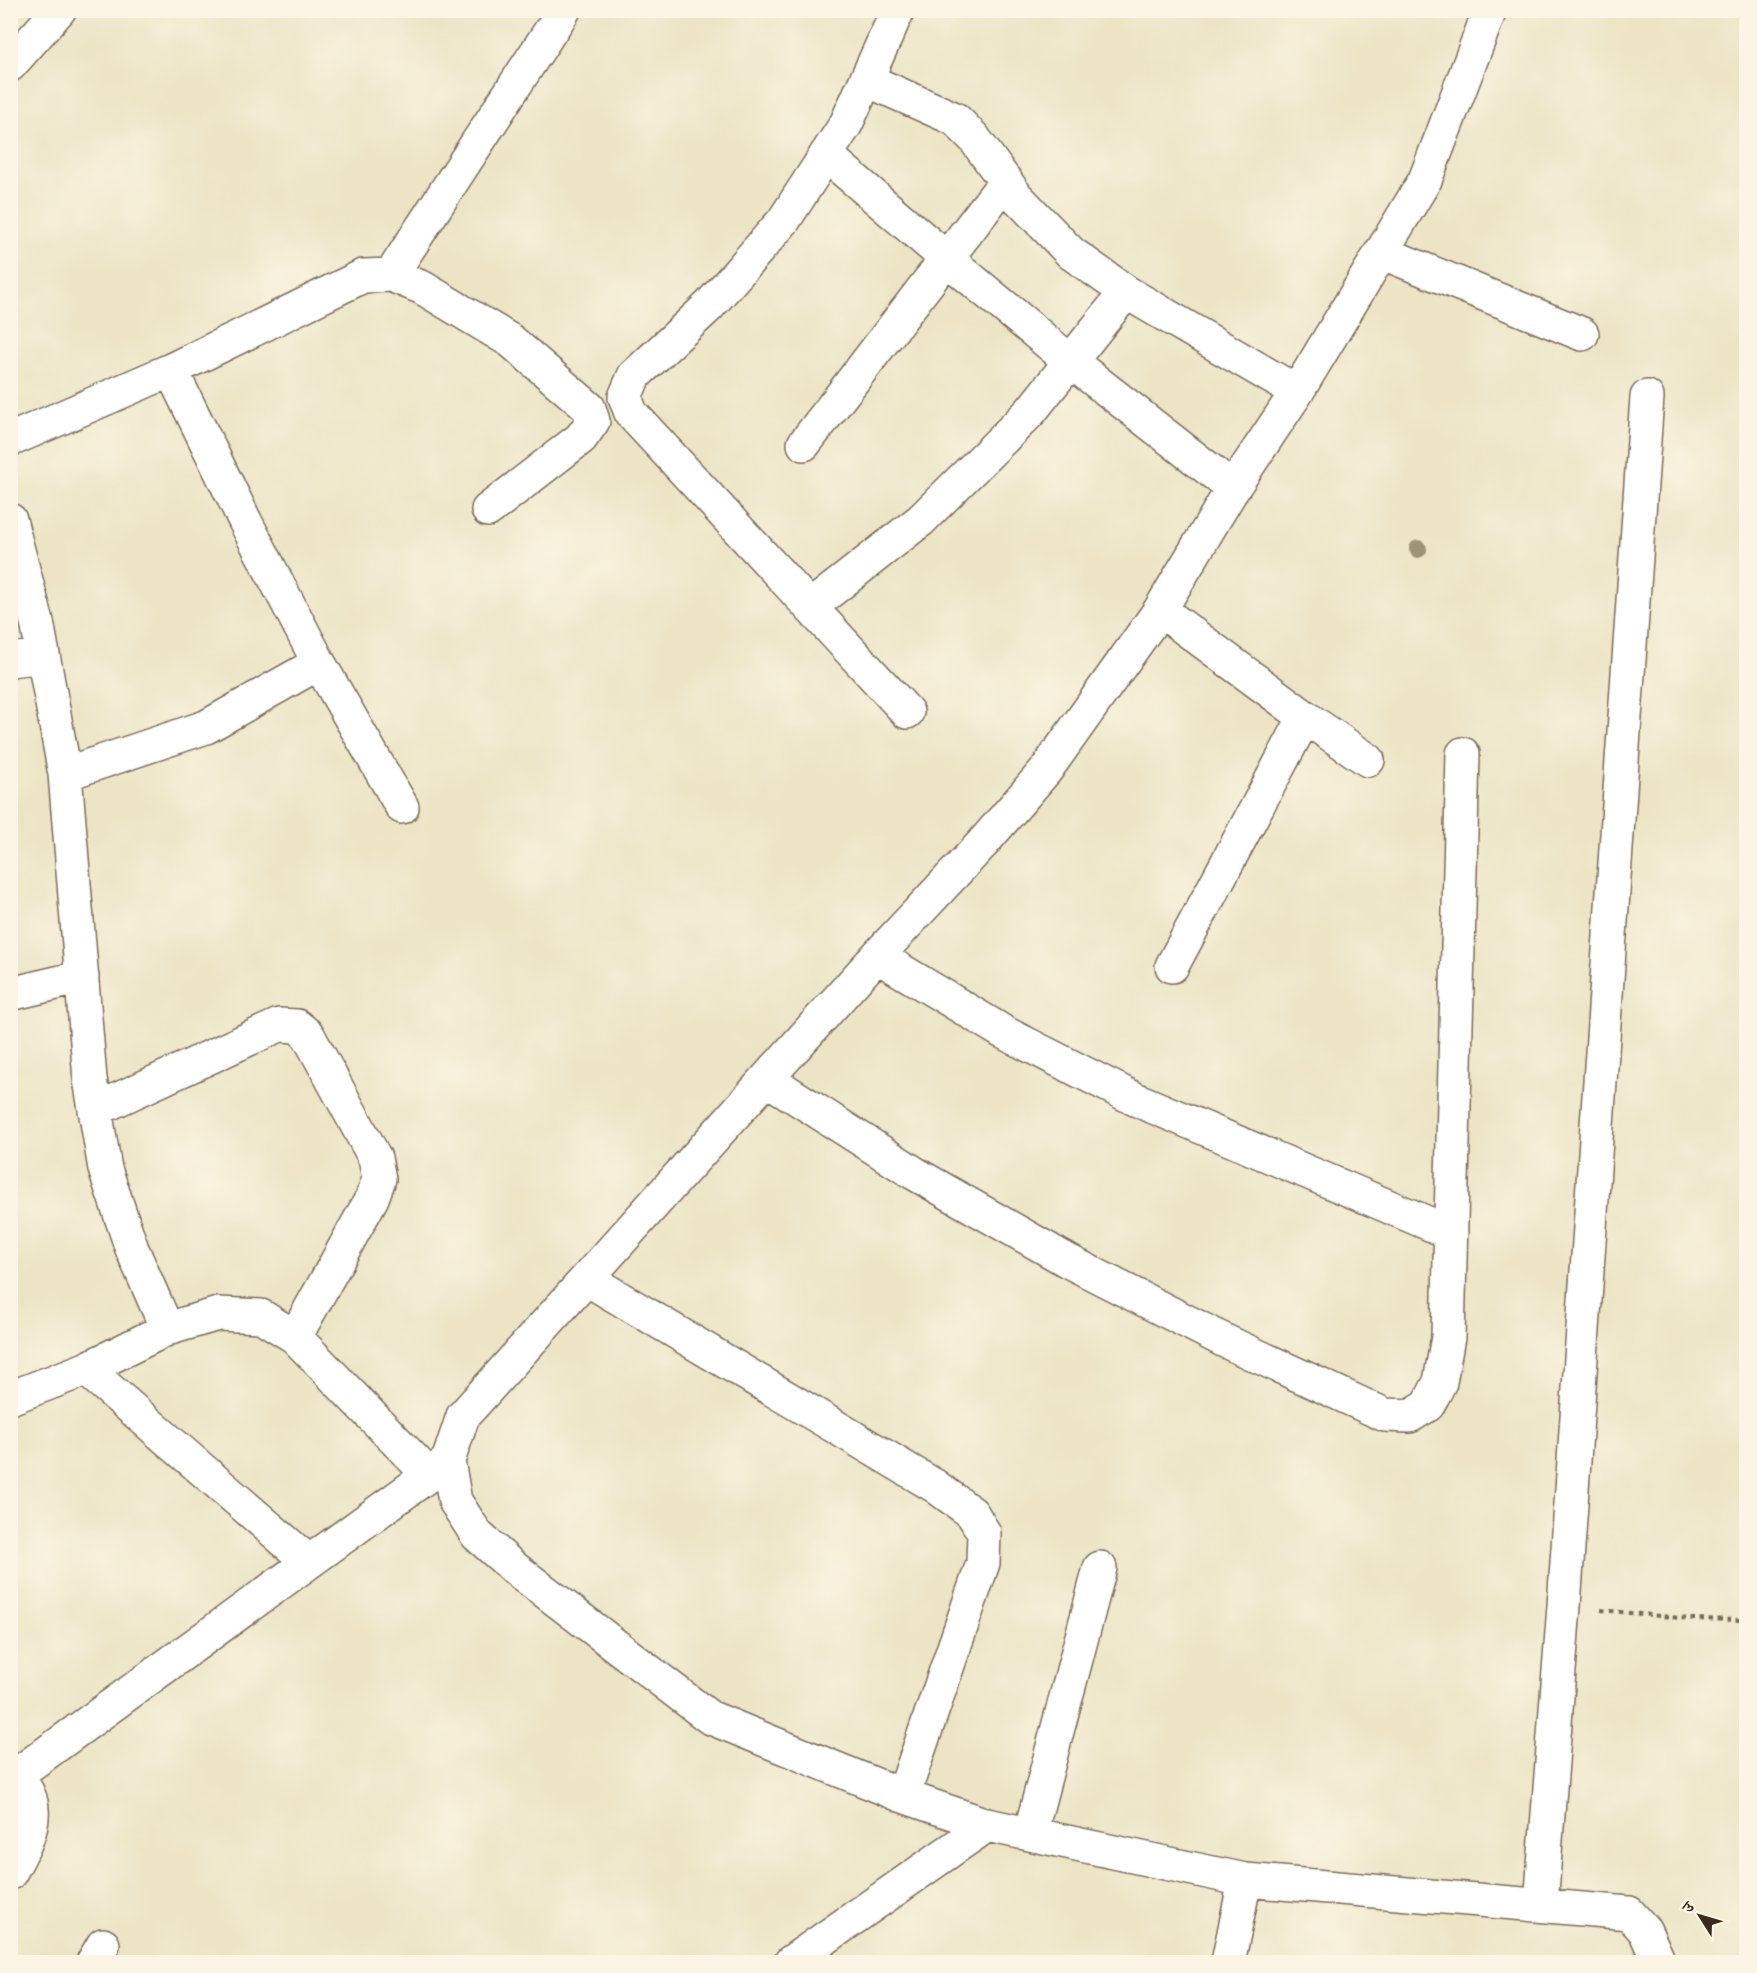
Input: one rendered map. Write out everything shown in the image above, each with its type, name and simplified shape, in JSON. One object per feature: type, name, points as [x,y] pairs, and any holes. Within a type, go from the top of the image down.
[{"type":"street","points":[[10,65],[59,10]]},
{"type":"street","points":[[391,275],[564,10]]},
{"type":"street","points":[[898,10],[846,124],[784,220],[709,306],[634,376],[625,397],[631,413],[907,712]]},
{"type":"street","points":[[10,1873],[25,1844],[33,1819],[30,1795],[13,1774],[438,1468],[463,1416],[878,956],[983,843],[1046,770],[1160,610],[1233,488],[1298,392],[1425,180],[1490,10]]},
{"type":"street","points":[[867,80],[955,119],[974,138],[1017,197],[1071,253],[1126,292],[1298,392]]},
{"type":"street","points":[[826,155],[946,259],[1070,361],[1233,488]]},
{"type":"street","points":[[804,444],[1006,182]]},
{"type":"street","points":[[1381,252],[1582,334]]},
{"type":"street","points":[[10,440],[171,370],[363,276],[391,275],[423,288],[511,341],[588,408],[593,421],[581,438],[488,510]]},
{"type":"street","points":[[810,607],[921,520],[1030,412],[1126,292]]},
{"type":"street","points":[[171,370],[319,663],[402,807]]},
{"type":"street","points":[[1541,1905],[1564,1606],[1647,398]]},
{"type":"street","points":[[10,520],[37,622],[65,774],[90,1079],[105,1169],[132,1249],[167,1329]]},
{"type":"street","points":[[1160,610],[1305,717],[1368,760]]},
{"type":"street","points":[[10,660],[43,657]]},
{"type":"street","points":[[65,774],[206,727],[319,663]]},
{"type":"street","points":[[1172,966],[1305,717]]},
{"type":"street","points":[[767,1079],[914,1173],[1068,1261],[1225,1341],[1385,1415],[1410,1416],[1428,1405],[1440,1382],[1448,1337],[1463,754]]},
{"type":"street","points":[[878,956],[1003,1032],[1135,1099],[1451,1233]]},
{"type":"street","points":[[10,994],[82,977]]},
{"type":"street","points":[[95,1110],[279,1024],[297,1026],[308,1035],[375,1158],[379,1179],[372,1198],[296,1337]]},
{"type":"street","points":[[586,1279],[935,1486],[972,1513],[984,1533],[983,1563],[903,1796]]},
{"type":"street","points":[[10,1398],[87,1369],[167,1329],[218,1314],[261,1316],[296,1337],[438,1468],[455,1501],[477,1535],[513,1568],[709,1717],[903,1796],[987,1824],[1245,1880],[1629,1913],[1645,1931],[1659,1962]]},
{"type":"street","points":[[87,1369],[309,1562]]},
{"type":"street","points":[[1030,1834],[1100,1568]]},
{"type":"street","points":[[791,1962],[987,1824]]},
{"type":"street","points":[[1228,1962],[1245,1880]]},
{"type":"path","points":[[1564,1606],[1690,1619],[1746,1620]]}]
